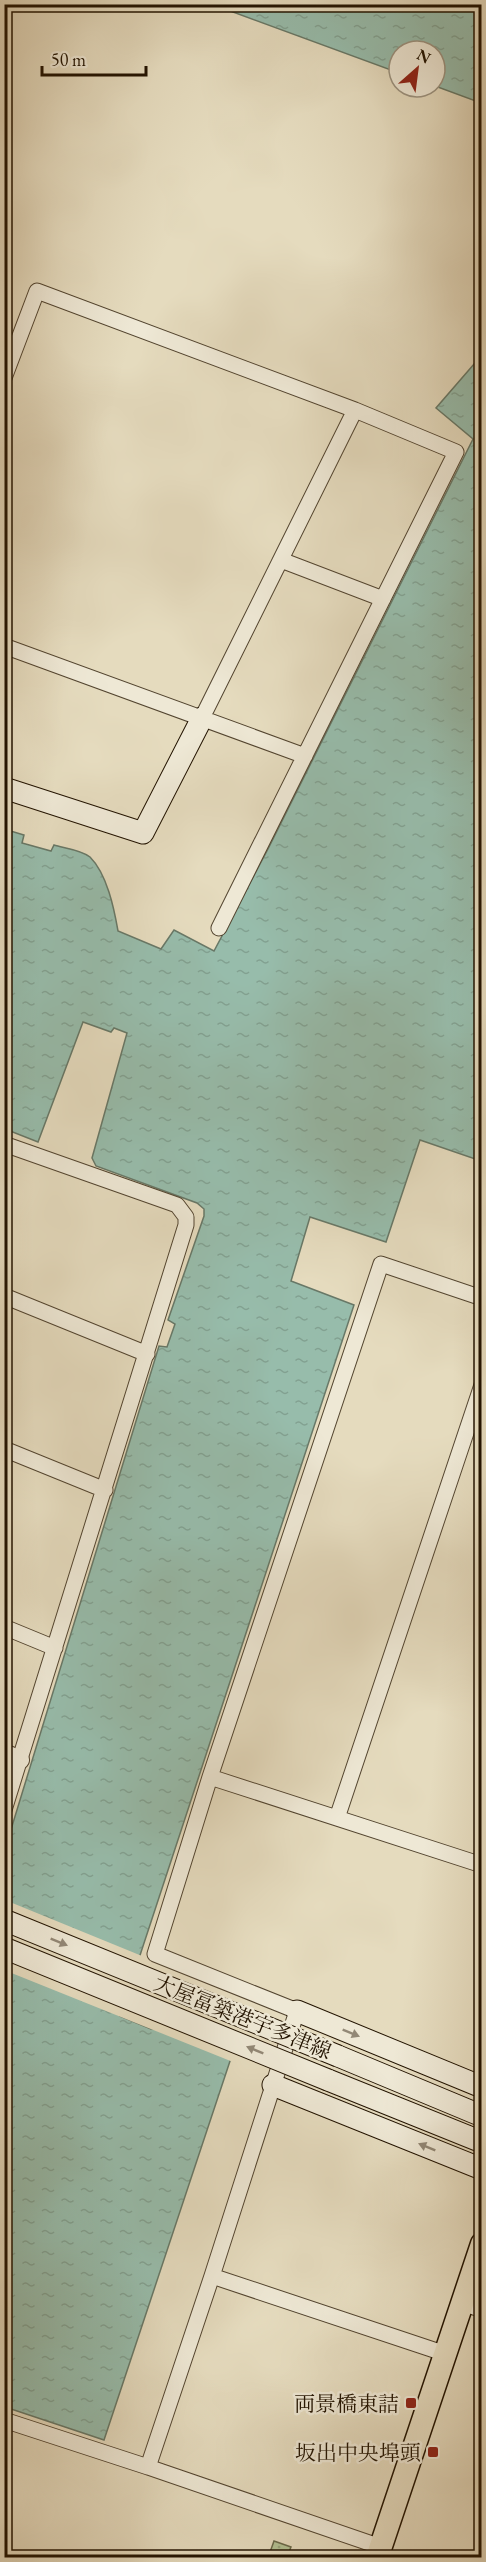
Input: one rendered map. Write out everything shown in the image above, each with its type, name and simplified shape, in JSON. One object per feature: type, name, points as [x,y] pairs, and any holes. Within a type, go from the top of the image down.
[{"type":"main road","points":[[4,788],[143,833],[202,718]]},
{"type":"main road","name":"大屋冨築港宇多津線","points":[[4,1920],[482,2116]]},
{"type":"main road","name":"大屋冨築港宇多津線","points":[[4,1948],[482,2142]]},
{"type":"main road","points":[[297,2011],[482,2087]]},
{"type":"main road","points":[[273,2085],[482,2169]]},
{"type":"main road","points":[[379,2552],[446,2354],[472,2306],[482,2244]]},
{"type":"street","points":[[4,378],[38,291],[355,410],[456,452],[219,928]]},
{"type":"street","points":[[202,718],[355,410]]},
{"type":"street","points":[[281,560],[383,598]]},
{"type":"street","points":[[4,646],[305,756]]},
{"type":"street","points":[[4,1144],[177,1205],[186,1217],[186,1225],[147,1354],[55,1648],[12,1756],[4,1810]]},
{"type":"street","points":[[148,2467],[297,2011],[155,1954],[210,1777],[381,1264],[482,1298]]},
{"type":"street","points":[[4,1296],[147,1354]]},
{"type":"street","points":[[337,1818],[482,1385]]},
{"type":"street","points":[[4,1449],[105,1490]]},
{"type":"street","points":[[4,1627],[55,1648]]},
{"type":"street","points":[[210,1777],[482,1865]]},
{"type":"street","points":[[212,2276],[446,2354]]},
{"type":"street","points":[[4,2420],[148,2467],[379,2552]]},
{"type":"shaded area","points":[[274,2541],[291,2547],[287,2557],[269,2555]]},
{"type":"water","points":[[214,5],[481,5],[481,103],[447,90],[447,39],[387,39],[387,69]]},
{"type":"water","points":[[481,356],[481,1161],[420,1140],[386,1242],[310,1217],[291,1281],[354,1305],[120,2016],[151,2029],[242,2025],[104,2440],[5,2407],[5,1849],[159,1346],[167,1347],[175,1324],[168,1320],[204,1216],[204,1209],[197,1203],[96,1166],[92,1158],[127,1033],[114,1028],[111,1032],[83,1022],[38,1142],[5,1129],[4,829],[24,835],[22,843],[51,851],[54,845],[78,851],[90,857],[105,882],[118,931],[161,949],[174,930],[214,951],[269,847],[473,439],[436,408]]},
{"type":"pier","points":[[5,1900],[142,1956],[123,2014],[149,2025],[160,1991],[245,2026],[233,2062],[4,1970]]},
{"type":"place","name":"両景橋東詰","points":[[411,2403]]},
{"type":"place","name":"坂出中央埠頭","points":[[433,2452]]}]
